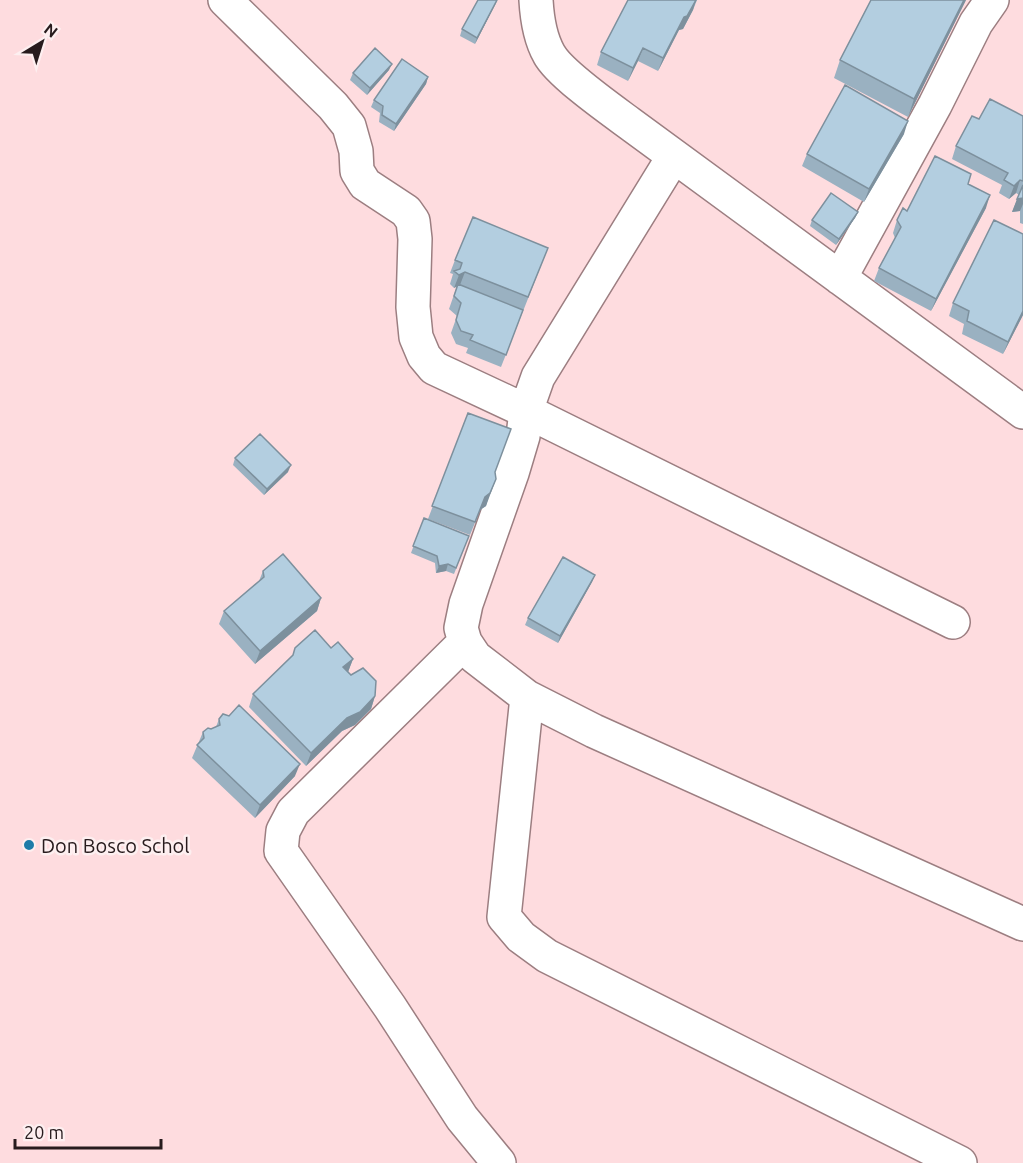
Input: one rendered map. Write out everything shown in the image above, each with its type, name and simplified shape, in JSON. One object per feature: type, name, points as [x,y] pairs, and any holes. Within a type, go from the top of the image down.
[{"type":"street","points":[[225,0],[333,106],[349,126],[356,152],[357,171],[365,184],[406,211],[413,221],[415,239],[413,307],[416,337],[434,368],[526,411],[953,622]]},
{"type":"street","points":[[536,0],[540,31],[549,56],[576,82],[1023,412]]},
{"type":"street","points":[[840,278],[976,23],[992,0]]},
{"type":"street","points":[[674,156],[538,377],[526,411],[523,436],[512,473],[466,604],[461,628],[465,642],[475,657],[527,697],[594,731],[1023,924]]},
{"type":"street","points":[[465,642],[293,812],[283,831],[281,851],[390,1007],[462,1118],[499,1163]]},
{"type":"street","points":[[527,697],[504,917],[521,937],[547,956],[960,1163]]},
{"type":"building","points":[[478,0],[497,0],[477,38],[462,29]]},
{"type":"building","points":[[628,0],[696,0],[687,16],[684,17],[663,58],[643,48],[633,68],[601,52]]},
{"type":"building","points":[[871,0],[964,0],[914,99],[840,60]]},
{"type":"building","points":[[375,48],[392,64],[370,88],[353,73]]},
{"type":"building","points":[[402,59],[428,77],[396,124],[382,115],[383,106],[374,100]]},
{"type":"building","points":[[845,85],[908,121],[869,189],[807,154]]},
{"type":"building","points":[[990,99],[1023,116],[1023,181],[1020,180],[1014,186],[1004,180],[1008,173],[956,146],[972,116],[979,119]]},
{"type":"building","points":[[935,156],[971,174],[968,184],[990,195],[936,299],[879,268],[901,227],[897,220],[903,208],[907,211]]},
{"type":"building","points":[[1023,185],[1023,198],[1017,199]]},
{"type":"building","points":[[831,193],[858,212],[839,239],[812,220]]},
{"type":"building","points":[[473,217],[548,248],[528,297],[465,272],[459,275],[454,271],[460,269],[462,263],[455,260]]},
{"type":"building","points":[[994,220],[1023,234],[1023,311],[1008,342],[967,321],[969,311],[953,303]]},
{"type":"building","points":[[458,284],[523,310],[506,355],[470,340],[473,335],[461,331],[456,320],[461,303],[454,296]]},
{"type":"building","points":[[468,413],[511,429],[495,472],[496,479],[490,493],[485,497],[475,522],[432,506]]},
{"type":"building","points":[[260,434],[291,465],[267,489],[235,458]]},
{"type":"building","points":[[424,518],[469,536],[456,568],[448,564],[439,566],[437,556],[413,546]]},
{"type":"building","points":[[283,554],[321,598],[260,651],[224,611],[264,577],[263,571]]},
{"type":"building","points":[[563,557],[595,575],[560,636],[528,618]]},
{"type":"building","points":[[315,630],[331,648],[338,642],[353,659],[343,667],[351,675],[363,668],[376,681],[375,696],[360,712],[347,718],[311,753],[253,694],[293,655],[295,648]]},
{"type":"building","points":[[239,705],[300,764],[260,805],[197,745],[204,738],[203,732],[220,725],[219,719],[223,714],[229,716]]},
{"type":"place","name":"Don Bosco Schol","points":[[29,845]]}]
